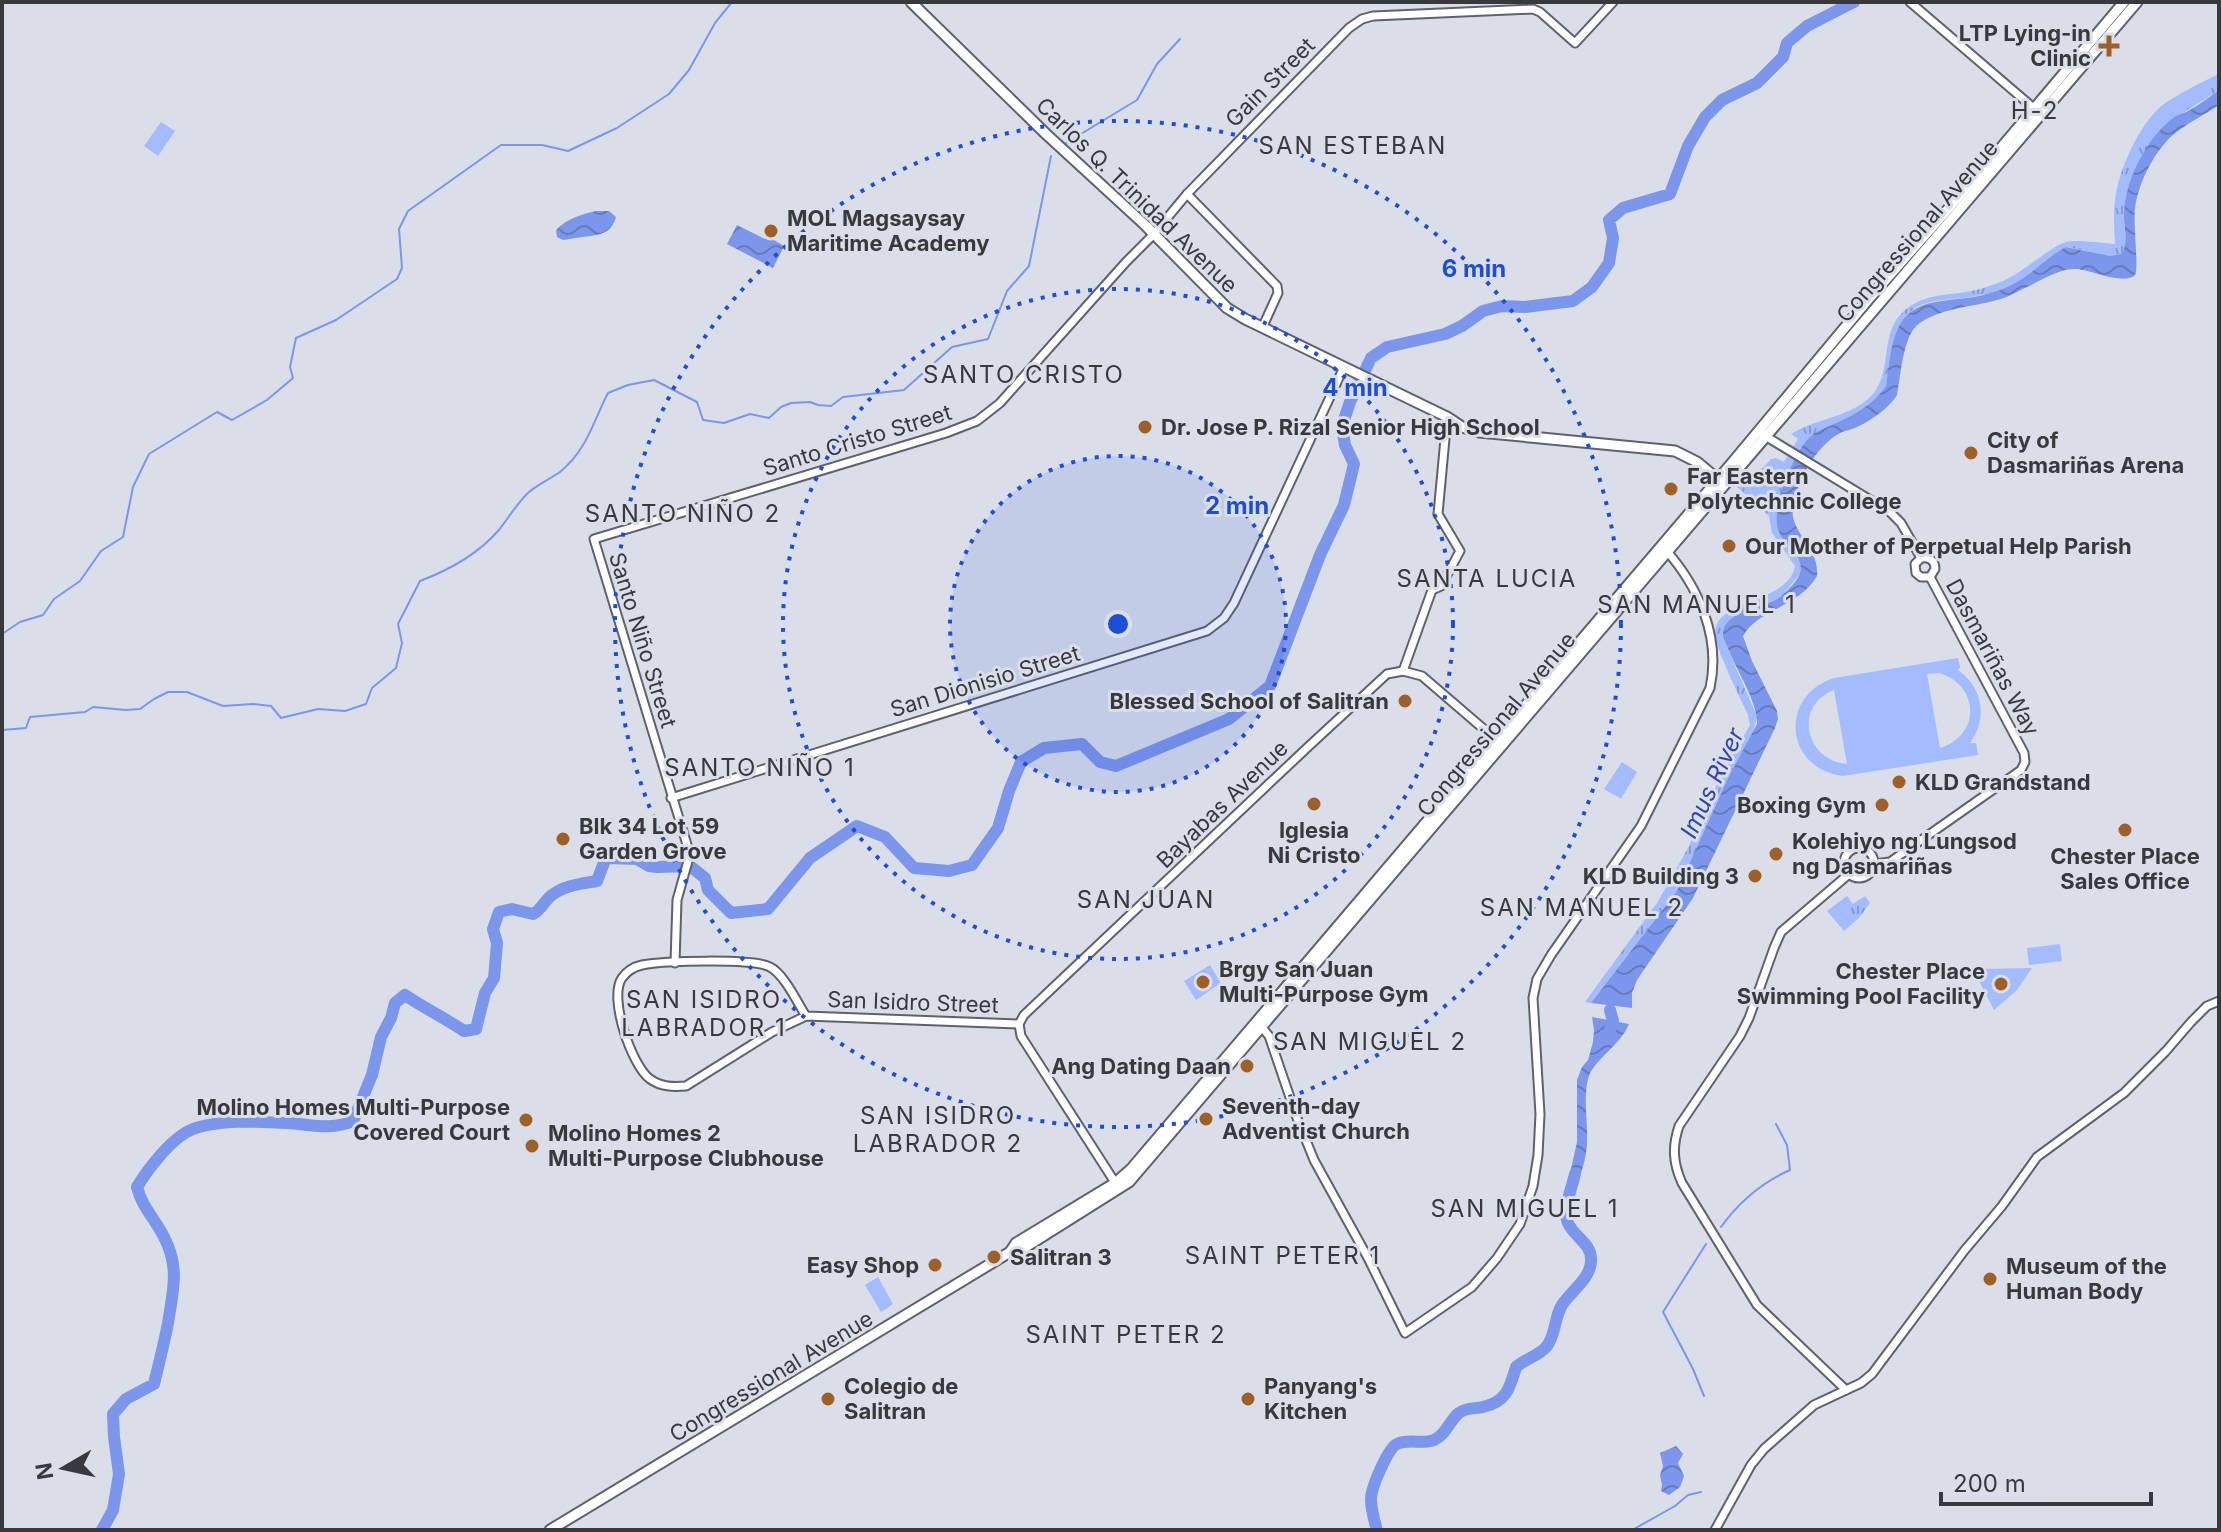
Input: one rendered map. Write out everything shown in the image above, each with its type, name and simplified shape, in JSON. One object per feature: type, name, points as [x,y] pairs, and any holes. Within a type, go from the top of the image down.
[{"type":"main road","name":"Carlos Q. Trinidad Avenue","points":[[911,2],[1227,308],[1462,427],[1479,432],[1675,451],[1697,462],[1722,482]]},
{"type":"main road","name":"Congressional Avenue","points":[[550,1530],[1010,1252],[1021,1250],[1137,1174],[1499,742],[2037,111],[2124,2]]},
{"type":"main road","name":"Congressional Avenue","points":[[2037,111],[2137,2]]},
{"type":"street","name":"Gain Street","points":[[1153,235],[1187,194],[1284,93],[1349,28],[1362,19],[1533,9],[1575,43],[1613,2]]},
{"type":"street","points":[[1910,2],[2037,111]]},
{"type":"street","points":[[1187,194],[1277,286],[1278,293],[1263,326]]},
{"type":"street","name":"Santo Cristo Street","points":[[594,539],[977,421],[1000,403],[1153,235]]},
{"type":"street","name":"San Dionisio Street","points":[[671,798],[1213,628],[1234,603],[1344,367]]},
{"type":"street","points":[[1447,417],[1438,514],[1460,551],[1441,586],[1432,590],[1403,671],[1422,676],[1499,742]]},
{"type":"street","points":[[1762,434],[1890,512],[1901,523],[1921,558]]},
{"type":"street","name":"Santo Niño Street","points":[[594,539],[688,848],[688,861],[677,900],[675,963]]},
{"type":"street","points":[[1260,1025],[1269,1036],[1314,1160],[1405,1333],[1472,1287],[1520,1224],[1533,1186],[1538,1155],[1540,1114],[1534,1033],[1537,979],[1641,826],[1710,688],[1715,655],[1709,626],[1687,576],[1664,548]]},
{"type":"street","points":[[1921,558],[1933,562],[1935,569],[1930,577],[1921,577],[1915,571],[1915,564],[1921,558]]},
{"type":"street","name":"Dasmariñas Way","points":[[1874,864],[1890,862],[2021,770],[2025,762],[2024,753],[1930,577]]},
{"type":"street","name":"Bayabas Avenue","points":[[1019,1024],[1024,1015],[1368,691],[1387,674],[1403,671]]},
{"type":"street","points":[[1864,849],[1871,855],[1874,864],[1872,872],[1857,878],[1849,874],[1844,860],[1852,850],[1864,849]]},
{"type":"street","points":[[1846,1390],[1757,1305],[1682,1183],[1673,1156],[1679,1126],[1749,1018],[1781,932],[1849,874]]},
{"type":"street","points":[[756,963],[778,973],[806,1016],[772,1032],[686,1086],[665,1086],[648,1078],[641,1070],[620,1019],[617,1001],[619,982],[630,969],[649,964],[756,963]]},
{"type":"street","points":[[1715,1530],[1751,1465],[1764,1449],[1814,1405],[1866,1379],[1886,1357],[2037,1157],[2124,1093],[2207,1006],[2219,1001]]},
{"type":"street","name":"San Isidro Street","points":[[806,1016],[1019,1024]]},
{"type":"street","points":[[1019,1024],[1021,1036],[1117,1186]]},
{"type":"green space","points":[[2219,74],[2219,90],[2162,129],[2142,156],[2125,202],[2126,239],[2121,254],[2110,256],[2067,247],[2007,288],[1968,298],[1934,301],[1911,311],[1895,336],[1889,375],[1881,394],[1856,415],[1816,433],[1782,538],[1801,563],[1800,574],[1777,599],[1738,614],[1724,630],[1725,643],[1757,716],[1753,733],[1728,778],[1677,891],[1591,1003],[1585,1002],[1657,903],[1688,848],[1721,775],[1750,725],[1717,643],[1718,623],[1738,607],[1779,588],[1789,579],[1795,566],[1772,533],[1769,516],[1734,484],[1749,483],[1771,459],[1784,462],[1798,439],[1791,434],[1845,413],[1873,394],[1883,374],[1892,329],[1897,319],[1914,304],[2004,281],[2066,242],[2115,244],[2116,193],[2128,155],[2142,130],[2168,101]]},
{"type":"green space","points":[[161,122],[175,131],[158,156],[144,146]]},
{"type":"green space","points":[[1958,658],[1958,670],[1978,694],[1981,714],[1970,743],[1976,743],[1978,755],[1843,776],[1824,771],[1809,760],[1800,747],[1796,731],[1797,715],[1804,700],[1816,687],[1834,678]],"holes":[[[1939,673],[1962,688],[1970,710],[1969,722],[1963,733],[1940,748],[1927,674]],[[1834,690],[1847,764],[1821,753],[1809,731],[1813,707],[1821,697]]]},
{"type":"green space","points":[[1622,762],[1637,772],[1621,799],[1604,789]]},
{"type":"green space","points":[[1847,896],[1853,904],[1865,896],[1870,903],[1844,931],[1827,911]]},
{"type":"green space","points":[[2060,944],[2062,961],[2029,965],[2027,948]]},
{"type":"green space","name":"Brgy San Juan Multi-Purpose Gym","points":[[1210,965],[1221,983],[1196,1000],[1184,981]]},
{"type":"green space","name":"Chester Place Swimming Pool Facility","points":[[2032,968],[2017,990],[1994,1010],[1977,977],[1977,969]]},
{"type":"green space","points":[[878,1277],[893,1304],[881,1312],[865,1285]]},
{"type":"water","points":[[2219,90],[2219,105],[2170,138],[2144,177],[2135,209],[2135,275],[2123,279],[2070,269],[2004,298],[1929,317],[1910,336],[1894,400],[1869,420],[1833,438],[1809,464],[1799,486],[1793,517],[1814,557],[1817,576],[1800,595],[1758,620],[1743,636],[1777,711],[1775,728],[1693,898],[1637,980],[1632,993],[1632,1008],[1591,1003],[1677,891],[1728,778],[1757,724],[1751,697],[1723,633],[1730,620],[1779,597],[1800,574],[1799,560],[1784,541],[1777,520],[1784,483],[1803,445],[1813,434],[1855,414],[1881,393],[1886,386],[1896,333],[1910,312],[1932,303],[2005,288],[2066,247],[2110,256],[2121,254],[2126,239],[2126,199],[2140,158],[2166,124]]},
{"type":"water","points":[[596,211],[609,211],[616,217],[606,232],[566,240],[557,237],[556,230],[564,223]]},
{"type":"water","points":[[737,225],[784,246],[773,268],[727,244]]},
{"type":"water","points":[[1592,1017],[1629,1024],[1620,1039],[1595,1065],[1588,1079],[1587,1148],[1575,1192],[1567,1187],[1577,1142],[1577,1080],[1593,1042]]},
{"type":"water","points":[[1676,1446],[1683,1454],[1678,1463],[1684,1476],[1680,1487],[1669,1495],[1661,1491],[1663,1466],[1660,1453]]},
{"type":"waterway","points":[[2,634],[20,622],[43,615],[54,599],[80,581],[101,551],[123,537],[133,487],[149,454],[217,412],[232,420],[267,400],[293,378],[290,367],[296,338],[336,320],[397,279],[402,268],[399,229],[408,211],[501,145],[542,145],[568,151],[617,128],[669,94],[689,70],[715,23],[732,2]]},
{"type":"waterway","points":[[102,1530],[113,1510],[119,1474],[113,1414],[126,1399],[154,1384],[173,1289],[174,1269],[169,1248],[137,1187],[177,1139],[193,1129],[226,1123],[328,1126],[353,1121],[372,1075],[381,1037],[395,1003],[405,995],[464,1031],[476,1029],[485,993],[494,978],[497,943],[493,929],[499,912],[512,909],[533,914],[557,892],[573,885],[597,881],[605,860],[609,858],[637,859],[657,867],[690,866],[705,878],[708,890],[731,913],[768,909],[810,858],[857,826],[885,837],[914,868],[949,871],[972,865],[998,828],[1021,762],[1044,748],[1082,744],[1100,762],[1116,766],[1229,719],[1270,686],[1320,555],[1344,505],[1354,464],[1345,445],[1342,426],[1371,358],[1387,347],[1445,334],[1483,311],[1502,306],[1525,307],[1573,301],[1592,287],[1609,263],[1613,238],[1609,220],[1623,208],[1670,194],[1688,146],[1705,117],[1722,100],[1757,83],[1783,57],[1787,43],[1807,26],[1854,2]]},
{"type":"waterway","points":[[1066,143],[1137,100],[1157,64],[1180,39]]},
{"type":"waterway","points":[[2,730],[26,728],[30,717],[85,712],[93,707],[140,709],[168,692],[187,692],[223,706],[271,706],[281,718],[318,709],[345,711],[366,704],[372,688],[396,668],[402,643],[398,624],[420,581],[452,567],[481,547],[529,492],[560,472],[583,445],[608,393],[654,380],[697,402],[703,420],[724,423],[750,414],[769,418],[791,403],[810,402],[831,406],[843,397],[904,390],[952,347],[988,339],[1007,291],[1029,266],[1051,156]]},
{"type":"waterway","name":"Imus River","points":[[1609,1034],[1613,1021],[1610,1010]]},
{"type":"waterway","points":[[1721,1227],[1751,1194],[1790,1170],[1787,1145],[1776,1124]]},
{"type":"waterway","name":"Imus River","points":[[1377,1530],[1371,1499],[1381,1469],[1393,1447],[1402,1442],[1434,1440],[1462,1411],[1497,1401],[1509,1387],[1516,1367],[1540,1352],[1550,1341],[1562,1305],[1585,1278],[1590,1266],[1590,1253],[1566,1218],[1575,1174]]},
{"type":"waterway","points":[[1704,1396],[1663,1312],[1706,1244]]},
{"type":"waterway","points":[[1634,1529],[1688,1495],[1701,1492]]},
{"type":"place","name":"LTP Lying-in Clinic","points":[[2109,46]]},
{"type":"place","name":"MOL Magsaysay Maritime Academy","points":[[771,231]]},
{"type":"place","name":"Dr. Jose P. Rizal Senior High School","points":[[1145,427]]},
{"type":"place","name":"City of Dasmariñas Arena","points":[[1971,453]]},
{"type":"place","name":"Far Eastern Polytechnic College","points":[[1671,489]]},
{"type":"place","name":"Our Mother of Perpetual Help Parish","points":[[1729,546]]},
{"type":"place","name":"Blessed School of Salitran","points":[[1405,701]]},
{"type":"place","name":"KLD Grandstand","points":[[1899,782]]},
{"type":"place","name":"Iglesia Ni Cristo","points":[[1314,804]]},
{"type":"place","name":"Boxing Gym","points":[[1882,805]]},
{"type":"place","name":"Chester Place Sales Office","points":[[2125,830]]},
{"type":"place","name":"Blk 34 Lot 59 Garden Grove","points":[[563,839]]},
{"type":"place","name":"Kolehiyo ng Lungsod ng Dasmariñas","points":[[1776,854]]},
{"type":"place","name":"KLD Building 3","points":[[1755,876]]},
{"type":"place","name":"Brgy San Juan Multi-Purpose Gym","points":[[1203,982]]},
{"type":"place","name":"Chester Place Swimming Pool Facility","points":[[2001,984]]},
{"type":"place","name":"Ang Dating Daan","points":[[1247,1066]]},
{"type":"place","name":"Seventh-day Adventist Church","points":[[1206,1119]]},
{"type":"place","name":"Molino Homes Multi-Purpose Covered Court","points":[[526,1120]]},
{"type":"place","name":"Molino Homes 2 Multi-Purpose Clubhouse","points":[[532,1146]]},
{"type":"place","name":"Salitran 3","points":[[994,1257]]},
{"type":"place","name":"Easy Shop","points":[[935,1265]]},
{"type":"place","name":"Museum of the Human Body","points":[[1990,1279]]},
{"type":"place","name":"Colegio de Salitran","points":[[828,1399]]},
{"type":"place","name":"Panyang's Kitchen","points":[[1248,1399]]},
{"type":"district","name":"H-2","points":[[2035,110]]},
{"type":"district","name":"SAN ESTEBAN","points":[[1353,145]]},
{"type":"district","name":"SANTO CRISTO","points":[[1024,374]]},
{"type":"district","name":"SANTO NIÑO 2","points":[[683,513]]},
{"type":"district","name":"SANTA LUCIA","points":[[1487,578]]},
{"type":"district","name":"SAN MANUEL 1","points":[[1697,604]]},
{"type":"district","name":"SANTO NIÑO 1","points":[[760,767]]},
{"type":"district","name":"SAN JUAN","points":[[1146,899]]},
{"type":"district","name":"SAN MANUEL 2","points":[[1582,907]]},
{"type":"district","name":"SAN ISIDRO LABRADOR 1","points":[[704,1013]]},
{"type":"district","name":"SAN MIGUEL 2","points":[[1370,1041]]},
{"type":"district","name":"SAN ISIDRO LABRADOR 2","points":[[938,1129]]},
{"type":"district","name":"SAN MIGUEL 1","points":[[1525,1208]]},
{"type":"district","name":"SAINT PETER 1","points":[[1283,1255]]},
{"type":"district","name":"SAINT PETER 2","points":[[1126,1334]]}]
